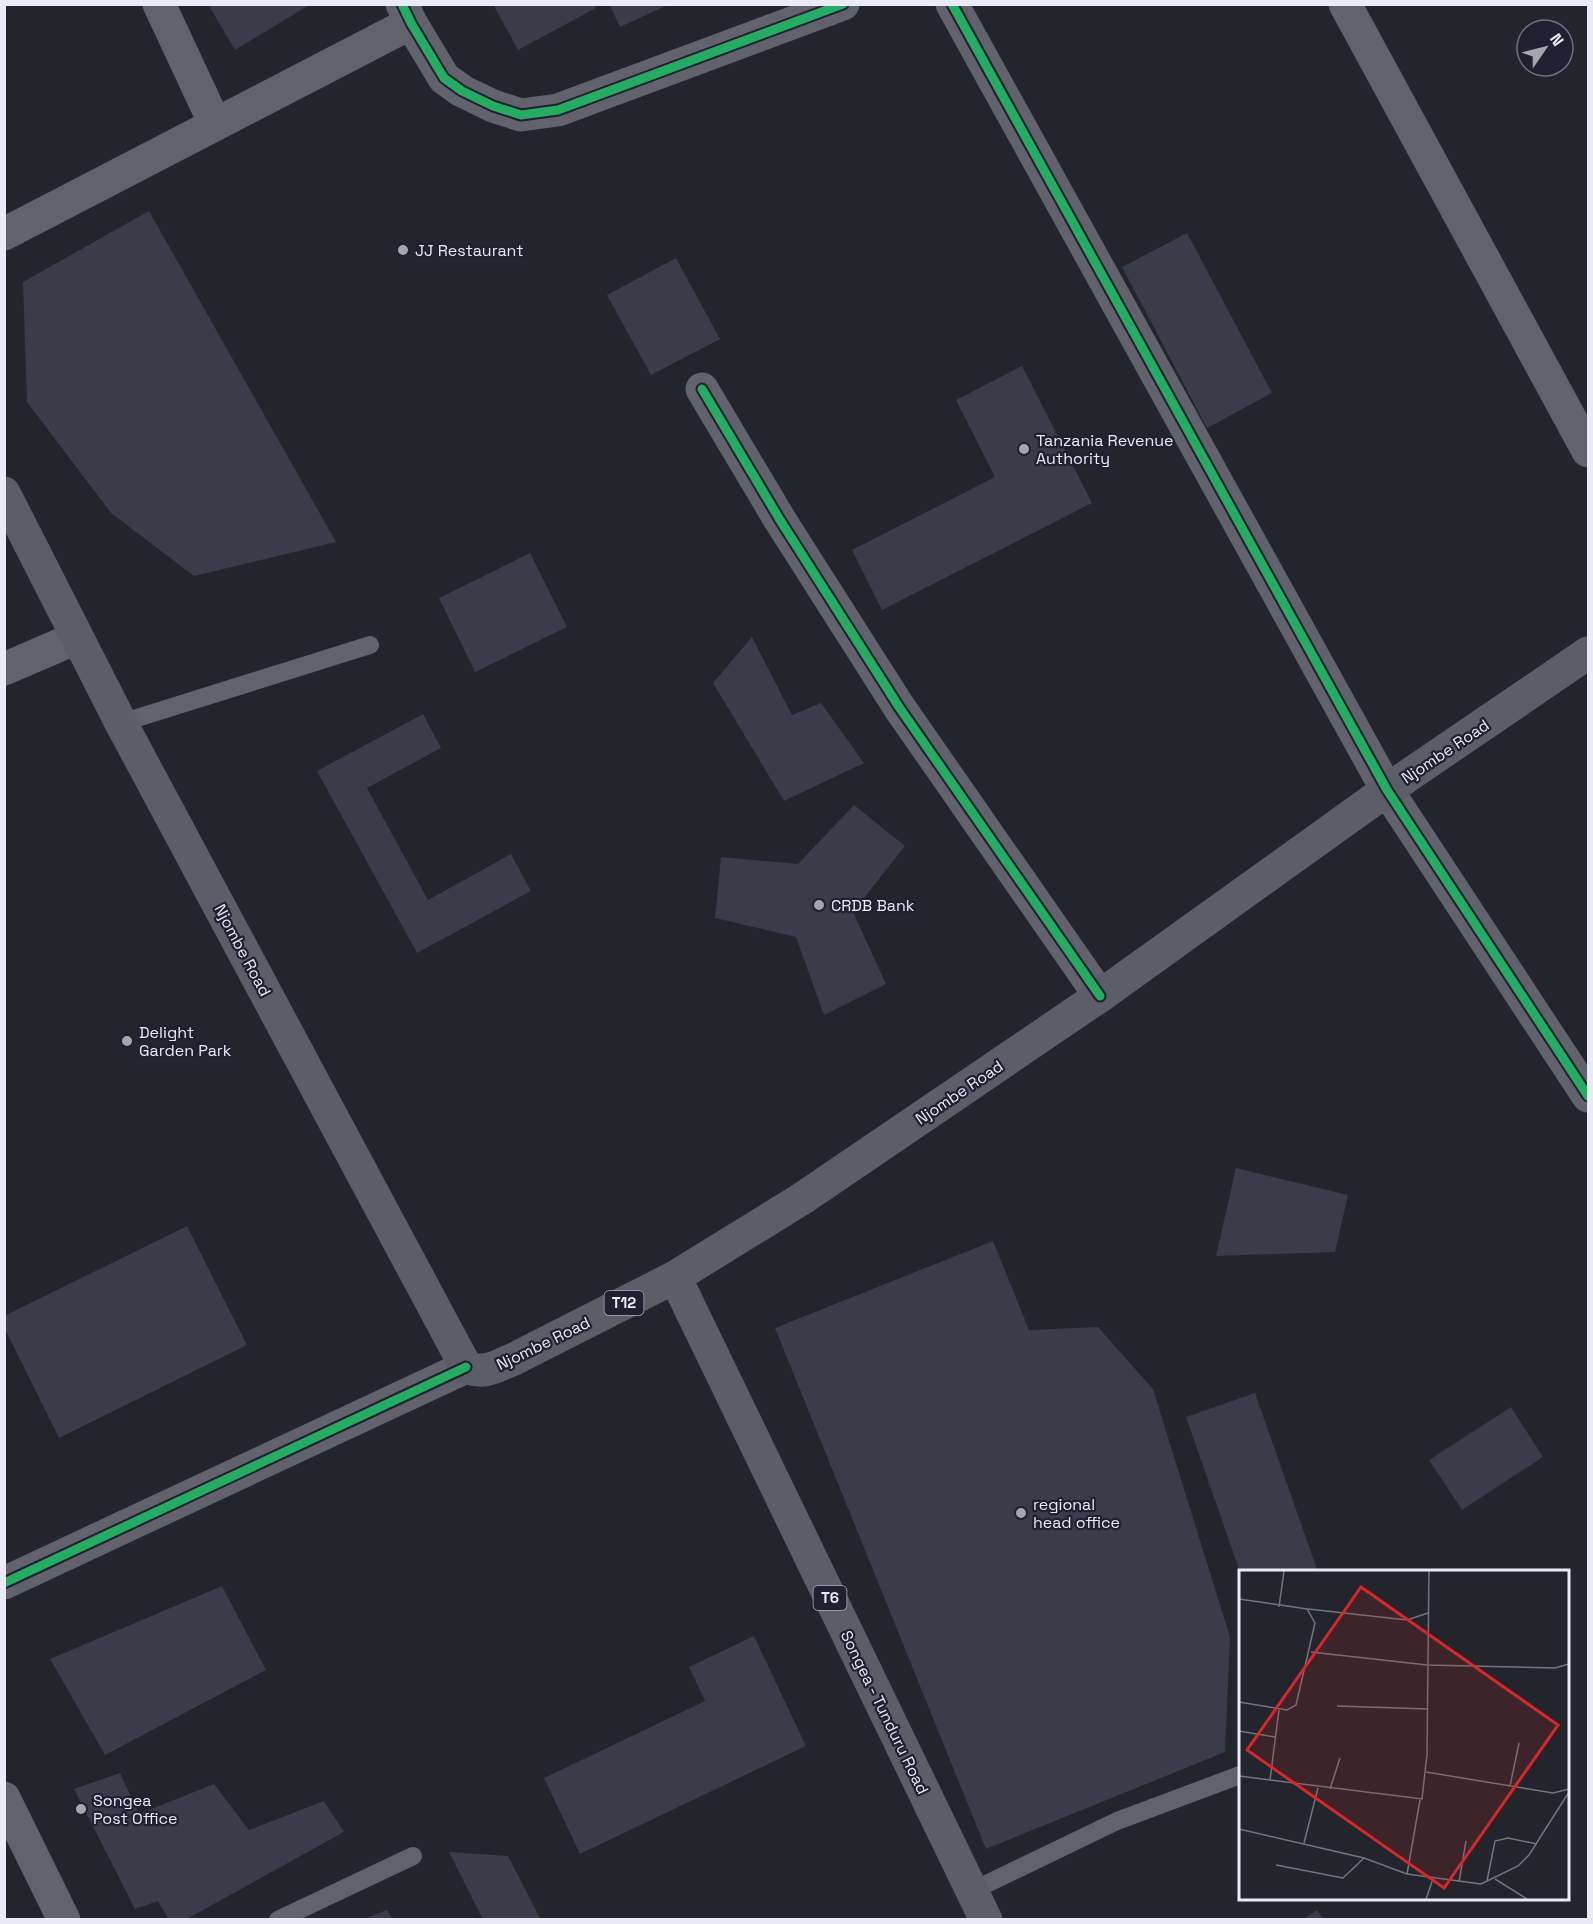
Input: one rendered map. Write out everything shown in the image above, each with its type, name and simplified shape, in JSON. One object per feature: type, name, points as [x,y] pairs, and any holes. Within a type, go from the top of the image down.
[{"type":"highway","name":"Njombe Road","points":[[4,493],[76,638],[466,1368],[477,1372],[489,1370],[675,1277],[803,1198],[1100,996],[1387,790],[1588,653]]},
{"type":"highway","name":"Songea - Tunduru Road","points":[[675,1277],[979,1905]]},
{"type":"street","points":[[159,4],[215,124]]},
{"type":"street","points":[[4,234],[215,124],[406,14],[444,78],[462,91],[493,106],[521,115],[558,110],[843,4]]},
{"type":"street","points":[[952,4],[1387,790],[1588,1096]]},
{"type":"street","points":[[1345,4],[1588,451]]},
{"type":"street","points":[[702,389],[780,520],[899,707],[1100,996]]},
{"type":"street","points":[[4,669],[76,638]]},
{"type":"street","points":[[4,1583],[466,1368]]},
{"type":"street","points":[[7,1808],[64,1920]]},
{"type":"lane","points":[[121,723],[370,645]]},
{"type":"lane","points":[[979,1905],[1117,1821],[1239,1775]]},
{"type":"lane","points":[[278,1920],[412,1856]]},
{"type":"building","points":[[208,4],[311,4],[235,50]]},
{"type":"building","points":[[493,4],[594,4],[596,8],[518,50]]},
{"type":"building","points":[[609,4],[670,4],[620,27]]},
{"type":"building","points":[[149,211],[336,542],[194,576],[111,513],[27,402],[23,282]]},
{"type":"building","points":[[1187,233],[1272,393],[1207,428],[1122,267]]},
{"type":"building","points":[[676,258],[720,339],[651,375],[607,295]]},
{"type":"building","points":[[1022,366],[1092,503],[882,610],[852,550],[995,477],[956,400]]},
{"type":"building","points":[[530,553],[567,627],[475,672],[439,598]]},
{"type":"building","points":[[752,637],[792,715],[821,703],[864,763],[784,801],[713,683]]},
{"type":"building","points":[[423,714],[441,748],[367,788],[428,900],[511,854],[531,891],[417,953],[317,771]]},
{"type":"building","points":[[854,805],[905,846],[853,912],[886,984],[824,1015],[796,937],[715,918],[721,857],[798,864]]},
{"type":"building","points":[[1236,1168],[1348,1195],[1335,1252],[1216,1256]]},
{"type":"building","points":[[187,1226],[247,1345],[59,1438],[4,1327],[4,1316]]},
{"type":"building","name":"regional head office","points":[[993,1241],[1029,1330],[1098,1327],[1153,1389],[1230,1637],[1225,1752],[986,1849],[775,1328]]},
{"type":"building","points":[[1255,1393],[1317,1570],[1239,1570],[1186,1417]]},
{"type":"building","points":[[1511,1407],[1543,1457],[1462,1510],[1429,1460]]},
{"type":"building","points":[[222,1586],[266,1670],[105,1755],[50,1659]]},
{"type":"building","points":[[754,1636],[806,1746],[580,1854],[544,1778],[705,1701],[689,1667]]},
{"type":"building","points":[[120,1773],[139,1814],[214,1784],[249,1830],[324,1801],[344,1832],[185,1920],[169,1920],[158,1901],[135,1909],[74,1789]]},
{"type":"building","points":[[449,1852],[508,1856],[541,1920],[483,1920]]},
{"type":"building","points":[[387,1910],[393,1920],[363,1920],[363,1919]]},
{"type":"building","points":[[1317,1910],[1324,1920],[1302,1920]]},
{"type":"cycle path","points":[[402,4],[444,78],[462,91],[493,106],[521,115],[558,110],[843,4]]},
{"type":"cycle path","points":[[952,4],[1387,790],[1588,1096]]},
{"type":"cycle path","points":[[702,389],[780,520],[899,707],[1100,996]]},
{"type":"cycle path","points":[[4,1583],[466,1367]]},
{"type":"place","name":"JJ Restaurant","points":[[403,250]]},
{"type":"place","name":"Tanzania Revenue Authority","points":[[1024,449]]},
{"type":"place","name":"CRDB Bank","points":[[819,905]]},
{"type":"place","name":"Delight Garden Park","points":[[127,1041]]},
{"type":"place","name":"regional head office","points":[[1021,1513]]},
{"type":"place","name":"Songea Post Office","points":[[81,1809]]}]
